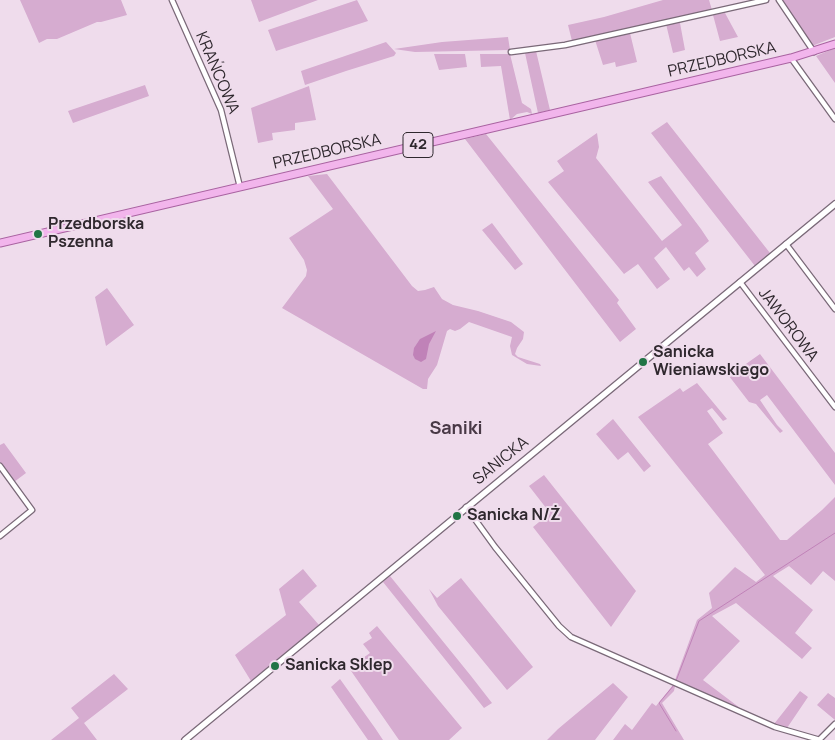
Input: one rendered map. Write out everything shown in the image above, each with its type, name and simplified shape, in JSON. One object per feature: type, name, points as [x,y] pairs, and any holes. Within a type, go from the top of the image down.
[{"type":"main road","name":"PRZEDBORSKA","points":[[0,243],[791,58],[835,44]]},
{"type":"street","name":"KRAŃCOWA","points":[[172,0],[220,110],[240,187]]},
{"type":"street","points":[[511,52],[565,45],[766,0]]},
{"type":"street","points":[[779,0],[814,52]]},
{"type":"street","points":[[791,58],[835,118]]},
{"type":"street","name":"SANICKA","points":[[185,740],[835,204]]},
{"type":"street","points":[[786,244],[835,309]]},
{"type":"street","name":"JAWOROWA","points":[[740,282],[835,407]]},
{"type":"street","points":[[0,466],[32,510],[0,536]]},
{"type":"street","points":[[466,508],[559,626],[571,637],[775,727],[819,740],[835,724]]},
{"type":"shaded area","points":[[20,0],[121,0],[127,15],[97,22],[57,39],[47,39],[39,43]]},
{"type":"shaded area","points":[[251,0],[318,0],[259,22]]},
{"type":"shaded area","points":[[357,0],[368,21],[276,51],[268,30]]},
{"type":"shaded area","points":[[663,0],[709,0],[712,10],[572,41],[568,25]]},
{"type":"shaded area","points":[[781,0],[835,0],[835,37],[812,46]]},
{"type":"shaded area","points":[[725,13],[738,37],[720,41],[713,15]]},
{"type":"shaded area","points":[[680,23],[685,50],[673,53],[666,24]]},
{"type":"shaded area","points":[[630,33],[637,62],[616,67],[615,62],[603,65],[595,40]]},
{"type":"shaded area","points":[[508,37],[510,50],[415,52],[394,49],[442,42]]},
{"type":"shaded area","points":[[386,42],[396,53],[394,56],[305,85],[301,71]]},
{"type":"shaded area","points":[[835,48],[835,83],[816,56]]},
{"type":"shaded area","points":[[536,51],[550,110],[538,113],[525,53]]},
{"type":"shaded area","points":[[434,54],[465,54],[467,67],[439,70]]},
{"type":"shaded area","points":[[480,54],[510,54],[522,103],[531,109],[532,114],[527,112],[517,114],[510,120],[501,66],[481,67]]},
{"type":"shaded area","points":[[145,85],[149,96],[73,123],[68,111]]},
{"type":"shaded area","points":[[309,86],[316,120],[295,123],[295,130],[272,133],[273,140],[258,143],[251,108]]},
{"type":"shaded area","points":[[667,122],[770,253],[755,266],[651,133]]},
{"type":"shaded area","points":[[597,133],[599,147],[596,158],[662,241],[682,225],[648,182],[661,176],[701,229],[709,241],[695,253],[706,269],[697,277],[689,267],[684,271],[666,247],[654,258],[670,279],[657,289],[638,264],[624,274],[548,182],[564,171],[557,161]]},
{"type":"shaded area","points":[[486,134],[619,300],[617,303],[636,329],[620,342],[465,139]]},
{"type":"shaded area","points":[[327,174],[412,286],[418,291],[434,287],[442,299],[453,305],[511,322],[524,332],[523,339],[515,354],[541,366],[527,364],[512,355],[510,346],[512,337],[469,322],[460,329],[455,331],[450,329],[447,331],[437,365],[428,379],[427,389],[423,389],[282,308],[306,276],[307,270],[304,260],[289,238],[333,209],[308,176]]},
{"type":"shaded area","points":[[492,223],[523,264],[515,270],[482,230]]},
{"type":"shaded area","points":[[107,288],[134,325],[106,346],[95,297]]},
{"type":"shaded area","points":[[436,331],[429,344],[426,359],[421,362],[415,359],[413,355],[414,348],[420,339]]},
{"type":"shaded area","points":[[760,354],[835,453],[835,485],[767,395],[760,400],[783,431],[780,433],[756,404],[749,402],[729,376]]},
{"type":"shaded area","points":[[697,383],[727,419],[723,421],[712,408],[707,411],[723,433],[708,444],[780,540],[787,540],[835,497],[835,581],[823,571],[811,585],[789,566],[773,576],[813,610],[795,633],[812,648],[802,659],[736,603],[712,616],[740,641],[703,680],[740,708],[675,680],[697,620],[712,608],[709,593],[735,567],[756,582],[765,575],[638,417],[680,388],[683,392]]},
{"type":"shaded area","points":[[613,419],[651,466],[644,472],[628,452],[618,460],[596,434]]},
{"type":"shaded area","points":[[4,443],[26,473],[14,482],[0,463],[0,445]]},
{"type":"shaded area","points":[[544,475],[636,591],[611,627],[533,527],[550,513],[529,486]]},
{"type":"shaded area","points":[[303,569],[317,586],[299,602],[319,625],[251,681],[235,655],[286,615],[279,589]]},
{"type":"shaded area","points":[[390,576],[492,703],[484,708],[383,582]]},
{"type":"shaded area","points":[[461,578],[533,667],[507,690],[438,606],[429,589],[437,598]]},
{"type":"shaded area","points":[[377,626],[462,728],[449,740],[399,740],[349,668],[370,653],[363,644],[372,638],[369,633]]},
{"type":"shaded area","points":[[114,674],[128,689],[84,723],[97,740],[51,740],[79,718],[71,708]]},
{"type":"shaded area","points":[[340,679],[383,740],[368,740],[331,687]]},
{"type":"shaded area","points":[[613,683],[628,697],[595,740],[547,740],[558,729]]},
{"type":"shaded area","points":[[673,685],[675,686],[674,691],[662,703],[684,740],[613,740],[625,724],[632,730],[652,703],[656,706]]},
{"type":"shaded area","points":[[800,691],[808,697],[787,728],[774,724]]},
{"type":"shaded area","points":[[828,693],[835,698],[835,720],[817,705]]},
{"type":"waterway","points":[[676,681],[699,621],[835,533]]},
{"type":"waterway","points":[[674,685],[659,703],[676,731]]},
{"type":"place","name":"Przedborska Pszenna","points":[[38,234]]},
{"type":"place","name":"Sanicka Wieniawskiego","points":[[643,362]]},
{"type":"place","name":"Sanicka N/Ż","points":[[457,516]]},
{"type":"place","name":"Sanicka Sklep","points":[[275,666]]},
{"type":"district","name":"Saniki","points":[[456,429]]}]
